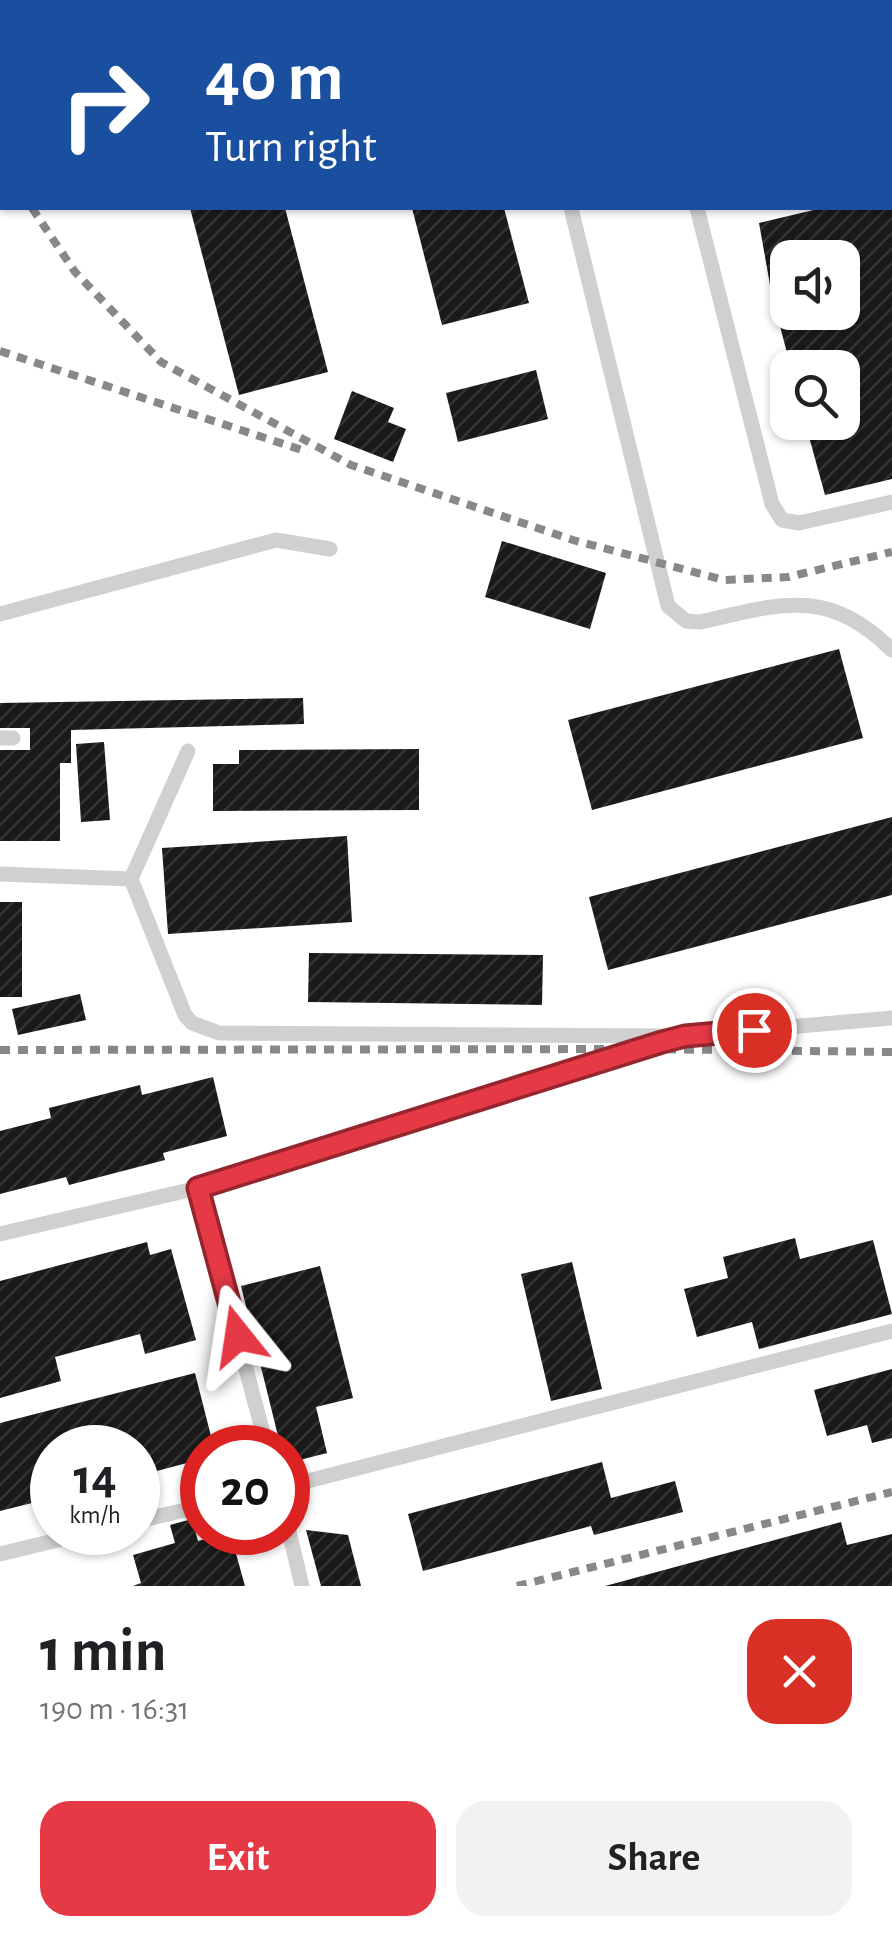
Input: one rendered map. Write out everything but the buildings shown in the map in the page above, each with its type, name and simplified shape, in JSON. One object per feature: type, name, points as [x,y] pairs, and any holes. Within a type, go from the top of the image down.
[{"type":"lane","points":[[572,210],[668,606],[686,621],[700,622],[783,604],[828,607],[866,625],[892,650]]},
{"type":"lane","points":[[698,210],[772,504],[782,520],[798,523],[892,502]]},
{"type":"lane","points":[[0,614],[276,540],[330,549]]},
{"type":"lane","points":[[188,751],[131,879],[186,1015],[206,1030],[685,1036],[892,1018]]},
{"type":"lane","points":[[0,874],[131,879]]},
{"type":"lane","points":[[0,1234],[198,1188],[685,1036]]},
{"type":"lane","points":[[198,1188],[262,1425]]},
{"type":"lane","points":[[310,1480],[892,1331]]},
{"type":"lane","points":[[0,1554],[30,1547]]},
{"type":"lane","points":[[295,1555],[302,1586]]},
{"type":"railway","points":[[33,210],[75,272],[161,362],[351,465],[573,540],[724,580],[788,577],[892,552]]},
{"type":"railway","points":[[0,351],[308,452]]},
{"type":"railway","points":[[0,1050],[892,1052]]},
{"type":"railway","points":[[517,1586],[892,1492]]},
{"type":"route","points":[[238,1336],[198,1188],[662,1042],[754,1030]]}]
